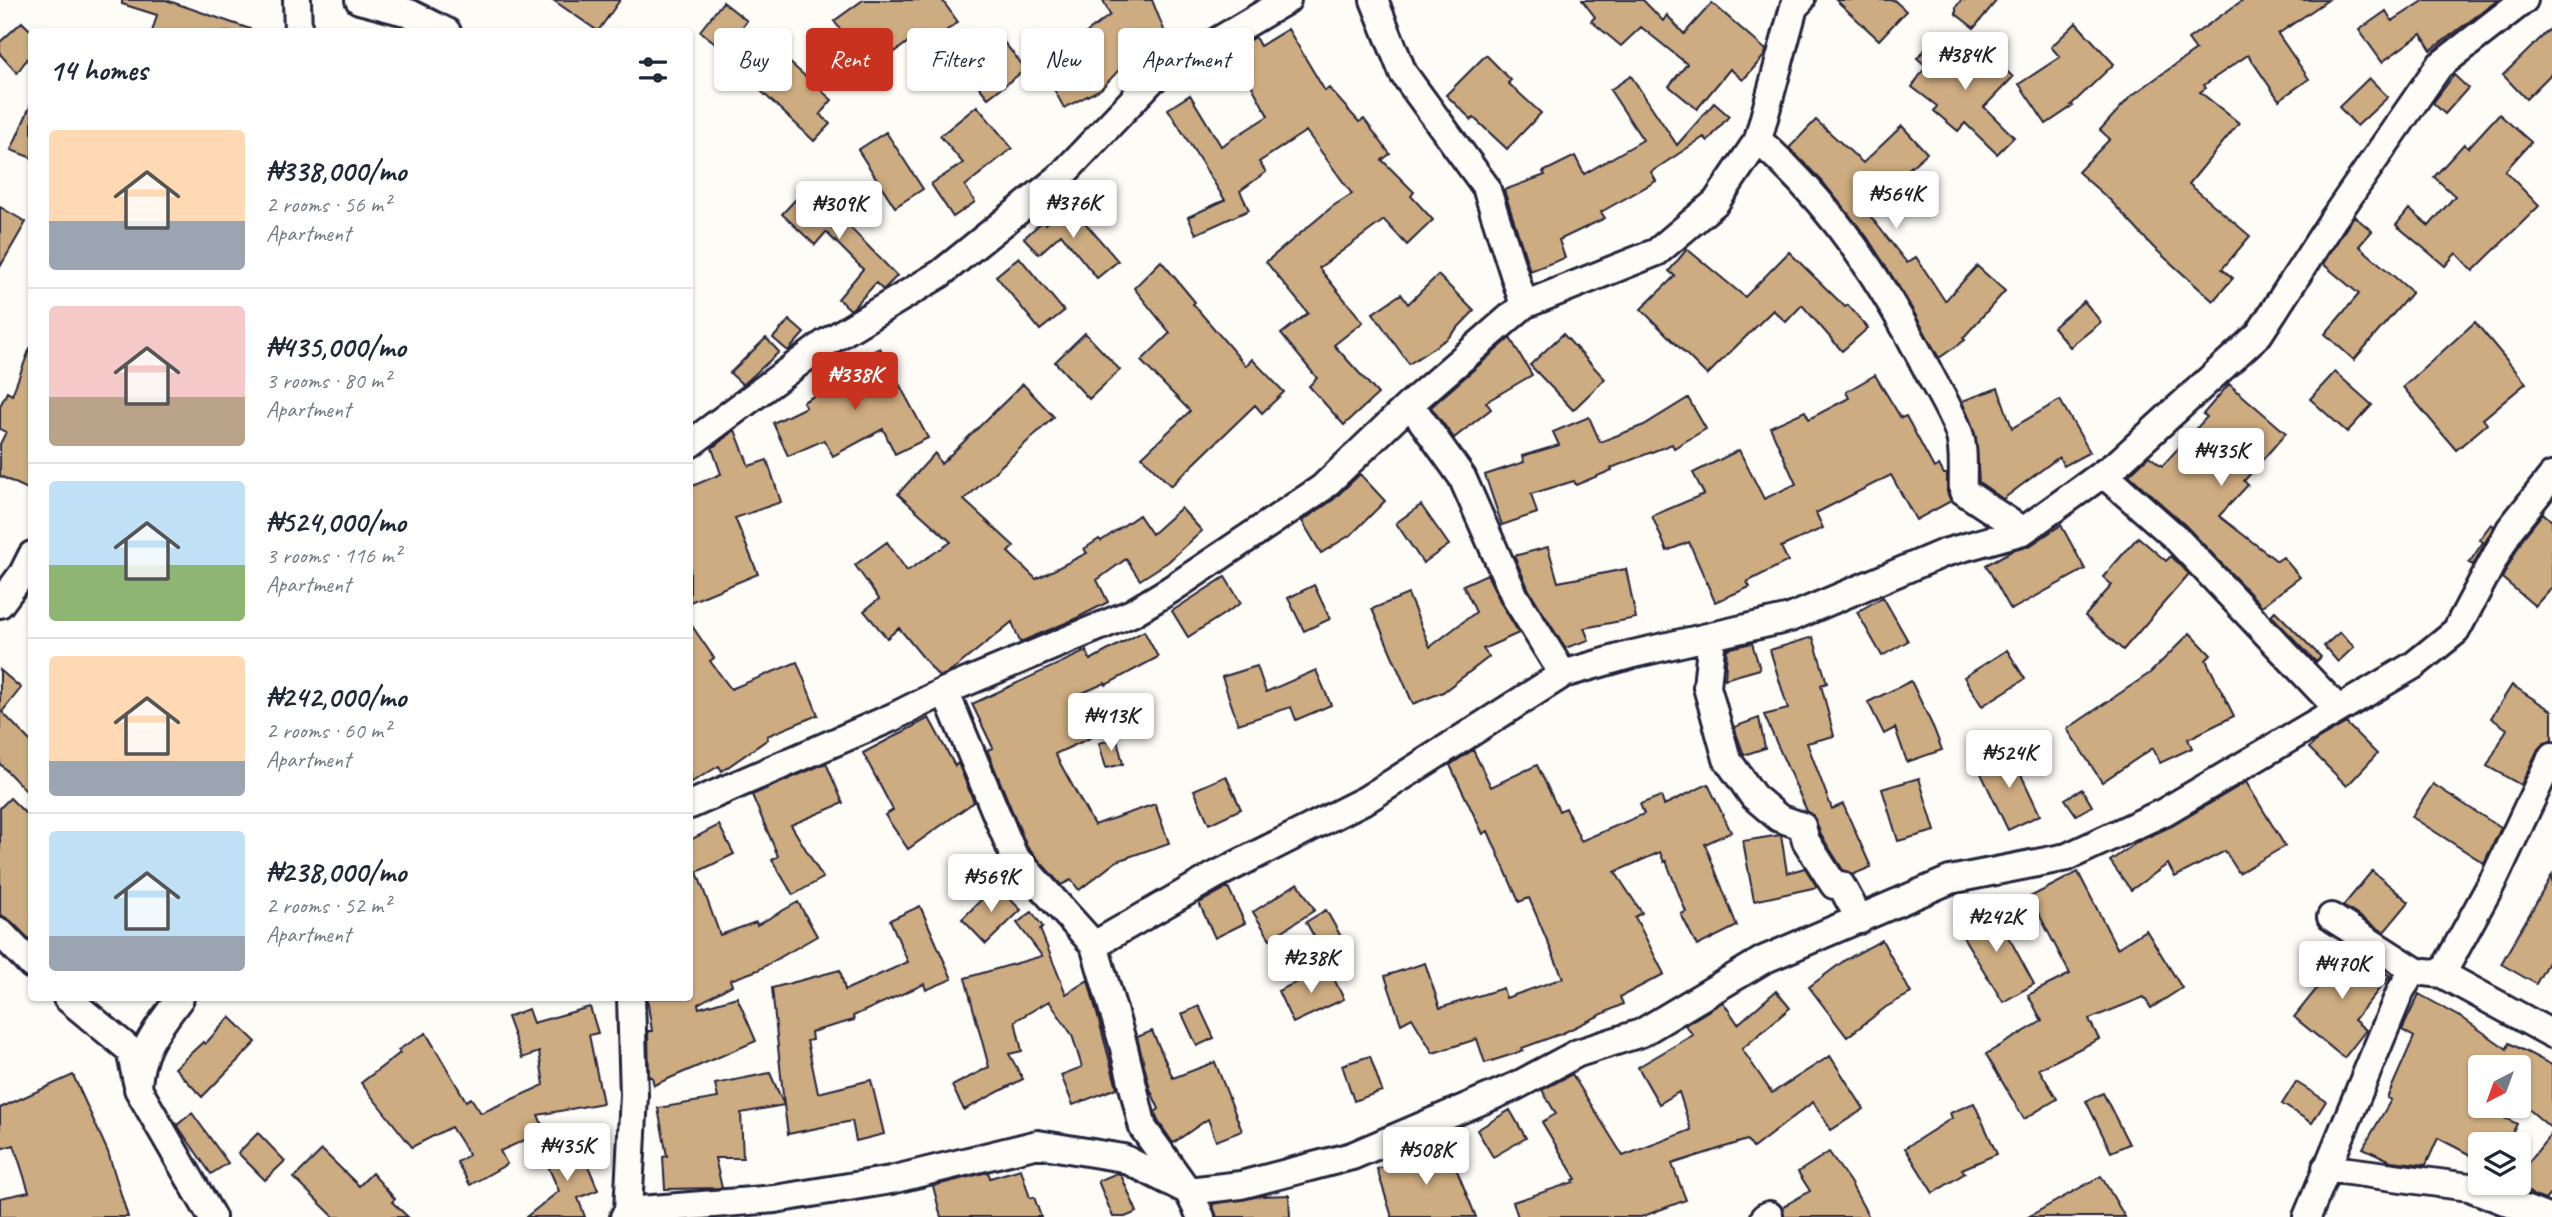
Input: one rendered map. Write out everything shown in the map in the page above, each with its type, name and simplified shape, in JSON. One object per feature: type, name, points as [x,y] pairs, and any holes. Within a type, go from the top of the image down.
[{"type":"street","points":[[297,0],[298,28]]},
{"type":"street","points":[[359,0],[409,13],[439,28]]},
{"type":"street","points":[[693,442],[824,344],[940,274],[1060,177],[1153,79],[1287,0]]},
{"type":"street","points":[[1374,0],[1403,73],[1486,187],[1524,305]]},
{"type":"street","points":[[693,804],[881,722],[945,691],[1132,613],[1322,488],[1410,404],[1524,305],[1657,253],[1716,202],[1758,141],[1794,8],[1801,0]]},
{"type":"street","points":[[1094,945],[1214,876],[1367,799],[1563,674],[1633,654],[1790,618],[1944,553],[2023,531],[2119,462],[2259,334],[2334,218],[2440,66],[2524,0]]},
{"type":"street","points":[[1758,141],[1793,171],[1838,223],[1866,261],[1911,337],[1960,434],[1963,491],[2023,531]]},
{"type":"street","points":[[1410,404],[1462,477],[1515,597],[1563,674]]},
{"type":"street","points":[[2119,462],[2107,477],[2175,537],[2338,709]]},
{"type":"street","points":[[631,1001],[634,1095],[626,1214],[775,1199],[891,1180],[1038,1144],[1123,1158],[1188,1191],[1241,1185],[1352,1156],[1516,1086],[1578,1053],[1641,1033],[1763,960],[1950,880],[2067,857],[2164,812],[2414,665],[2455,631],[2510,528],[2552,476]]},
{"type":"street","points":[[0,604],[28,563]]},
{"type":"street","points":[[1712,636],[1707,687],[1727,759],[1753,796],[1779,818],[1802,826],[1806,841],[1834,885],[1841,885],[1860,920]]},
{"type":"street","points":[[945,691],[1014,856],[1094,945],[1123,1044],[1143,1128],[1188,1191],[1201,1217]]},
{"type":"street","points":[[2442,974],[2494,879],[2552,756]]},
{"type":"street","points":[[2331,917],[2414,970],[2442,974],[2552,1034]]},
{"type":"street","points":[[0,932],[28,961]]},
{"type":"street","points":[[2307,1217],[2401,990],[2414,970]]},
{"type":"street","points":[[71,1001],[138,1049]]},
{"type":"street","points":[[178,1001],[138,1049],[138,1089],[212,1217]]},
{"type":"street","points":[[2326,1168],[2469,1187],[2546,1217],[2552,1211]]},
{"type":"building","points":[[122,0],[166,0],[247,28],[153,28],[157,15],[122,4]]},
{"type":"building","points":[[553,0],[620,0],[600,28],[594,28]]},
{"type":"building","points":[[863,0],[942,0],[958,22],[950,28],[907,28],[907,43],[893,53],[893,28],[839,28],[834,21]]},
{"type":"building","points":[[1103,0],[1152,0],[1163,28],[1118,28],[1118,71],[1104,86],[1104,28],[1093,28],[1110,15]]},
{"type":"building","points":[[1582,0],[1643,0],[1663,21],[1667,15],[1684,34],[1712,3],[1766,50],[1765,55],[1743,80],[1730,69],[1697,109],[1669,86],[1687,64],[1641,27],[1621,46],[1591,21],[1595,17]]},
{"type":"building","points":[[1836,0],[1894,0],[1906,11],[1879,40]]},
{"type":"building","points":[[1961,0],[1997,0],[1974,28],[1956,14],[1956,7]]},
{"type":"building","points":[[2243,0],[2328,0],[2278,34],[2309,79],[2279,100],[2248,55],[2204,85],[2206,88],[2200,92],[2239,123],[2189,184],[2250,236],[2222,269],[2233,278],[2213,301],[2153,247],[2111,201],[2078,172],[2110,139],[2100,130],[2131,96],[2196,50],[2188,39]]},
{"type":"building","points":[[2425,0],[2498,0],[2431,50],[2421,34],[2382,62],[2359,30],[2386,11],[2392,21]]},
{"type":"building","points":[[723,2],[747,21],[741,28],[714,28],[714,42],[700,31]]},
{"type":"building","points":[[22,22],[28,28],[28,58],[17,73],[0,54],[0,42]]},
{"type":"building","points":[[2076,23],[2114,64],[2071,105],[2073,106],[2046,124],[2019,84],[2060,57],[2051,47]]},
{"type":"building","points":[[2552,27],[2552,73],[2526,99],[2503,75]]},
{"type":"building","points":[[1288,29],[1325,91],[1329,88],[1359,122],[1364,119],[1390,154],[1382,160],[1414,192],[1411,196],[1433,220],[1407,245],[1384,220],[1319,268],[1363,322],[1334,345],[1378,394],[1344,425],[1309,386],[1317,378],[1281,334],[1308,313],[1266,262],[1333,206],[1352,194],[1306,131],[1259,162],[1266,172],[1240,191],[1249,210],[1196,234],[1188,217],[1225,200],[1168,109],[1190,95],[1221,146],[1268,116],[1254,90],[1254,38],[1260,46]]},
{"type":"building","points":[[1935,39],[1965,68],[1983,49],[2013,77],[1984,107],[2014,137],[1997,154],[1965,123],[1958,131],[1934,111],[1937,106],[1912,87],[1926,66],[1917,58]]},
{"type":"building","points":[[1007,46],[1021,63],[1021,73],[1007,84]]},
{"type":"building","points":[[1486,55],[1511,80],[1508,83],[1541,113],[1507,149],[1446,95]]},
{"type":"building","points":[[792,65],[806,77],[806,91],[822,91],[832,100],[820,114],[830,124],[814,141],[761,91],[792,91]]},
{"type":"building","points":[[2454,75],[2468,88],[2445,114],[2433,103]]},
{"type":"building","points":[[1631,76],[1677,145],[1714,103],[1729,116],[1708,141],[1704,137],[1651,172],[1656,181],[1601,212],[1605,218],[1559,240],[1565,258],[1530,271],[1504,190],[1545,175],[1543,172],[1575,156],[1584,174],[1643,140],[1610,90]]},
{"type":"building","points":[[2369,78],[2388,97],[2357,126],[2339,107]]},
{"type":"building","points":[[982,91],[997,91],[988,98]]},
{"type":"building","points":[[1055,91],[1097,91],[1064,108]]},
{"type":"building","points":[[977,106],[1012,148],[965,186],[975,202],[953,217],[931,184],[963,163],[940,136]]},
{"type":"building","points":[[28,111],[28,156],[11,150]]},
{"type":"building","points":[[2499,114],[2531,142],[2505,171],[2539,206],[2473,271],[2456,253],[2445,266],[2396,225],[2409,209],[2429,226],[2455,196],[2434,177],[2464,144],[2468,148]]},
{"type":"building","points":[[1816,120],[1863,163],[1902,126],[1927,153],[1864,208],[1907,263],[1916,257],[1945,301],[1977,266],[2005,291],[1963,338],[1965,340],[1939,358],[1906,298],[1867,237],[1822,181],[1789,148]]},
{"type":"building","points":[[886,132],[923,189],[895,207],[858,150]]},
{"type":"building","points":[[812,182],[845,212],[840,217],[897,276],[883,290],[876,283],[851,310],[838,299],[863,269],[826,232],[815,245],[782,214]]},
{"type":"building","points":[[1068,203],[1118,261],[1097,278],[1061,234],[1039,254],[1024,238],[1043,221],[1046,224]]},
{"type":"building","points":[[0,207],[26,222],[0,267]]},
{"type":"building","points":[[2354,216],[2372,231],[2359,246],[2412,292],[2354,360],[2325,334],[2359,294],[2323,264]]},
{"type":"building","points":[[1687,249],[1745,297],[1789,252],[1845,307],[1848,305],[1868,328],[1842,351],[1802,305],[1786,322],[1773,310],[1707,375],[1641,309],[1675,276],[1669,271]]},
{"type":"building","points":[[1019,257],[1064,311],[1040,330],[996,276]]},
{"type":"building","points":[[1161,261],[1195,302],[1193,304],[1246,366],[1252,359],[1284,392],[1262,413],[1255,405],[1171,486],[1142,457],[1190,411],[1141,361],[1170,333],[1134,288]]},
{"type":"building","points":[[1438,275],[1474,311],[1448,338],[1409,364],[1373,313],[1401,294],[1408,304]]},
{"type":"building","points":[[2084,301],[2101,322],[2070,347],[2053,327]]},
{"type":"building","points":[[789,320],[804,333],[788,351],[773,338]]},
{"type":"building","points":[[2475,322],[2526,383],[2483,419],[2487,424],[2456,450],[2403,387]]},
{"type":"building","points":[[1085,333],[1120,370],[1089,399],[1055,362]]},
{"type":"building","points":[[1563,334],[1605,379],[1573,410],[1530,365]]},
{"type":"building","points":[[766,338],[779,352],[743,385],[730,373]]},
{"type":"building","points":[[1510,338],[1532,375],[1486,402],[1491,409],[1454,438],[1431,407]]},
{"type":"building","points":[[880,348],[928,438],[895,454],[883,429],[833,456],[824,440],[788,456],[773,423],[806,407],[803,402],[854,374],[849,363]]},
{"type":"building","points":[[28,353],[28,489],[0,476],[0,444],[6,432],[0,429],[0,406],[7,392],[12,395]]},
{"type":"building","points":[[2335,372],[2372,405],[2347,432],[2310,399]]},
{"type":"building","points":[[1875,375],[1901,418],[1906,416],[1934,468],[1939,465],[1944,474],[1947,474],[1947,492],[1951,501],[1916,520],[1891,475],[1816,513],[1823,528],[1781,547],[1788,561],[1747,582],[1750,587],[1715,602],[1689,542],[1667,551],[1652,516],[1704,494],[1693,473],[1739,450],[1764,499],[1796,484],[1770,427],[1805,411],[1809,419],[1849,398],[1846,392]]},
{"type":"building","points":[[1023,384],[1054,417],[964,500],[1014,546],[1008,552],[1036,579],[1087,553],[1084,549],[1099,539],[1101,541],[1139,515],[1152,534],[1181,508],[1202,531],[1168,562],[1140,580],[1126,559],[1097,580],[1108,602],[1020,642],[1012,622],[950,672],[939,677],[899,628],[887,638],[864,611],[879,599],[855,565],[887,542],[907,571],[951,542],[898,494],[935,453],[941,464]]},
{"type":"building","points":[[2229,384],[2286,433],[2244,481],[2248,485],[2219,516],[2277,561],[2283,557],[2300,577],[2262,606],[2186,526],[2129,475],[2149,456],[2162,466],[2207,417],[2203,414]]},
{"type":"building","points":[[1998,388],[2012,428],[2060,400],[2090,452],[2064,466],[2059,457],[2003,499],[1979,482],[1976,437],[1962,401]]},
{"type":"building","points":[[1688,398],[1706,429],[1674,448],[1672,444],[1576,485],[1574,481],[1531,494],[1537,513],[1502,525],[1485,475],[1524,462],[1522,456],[1559,445],[1553,432],[1589,417],[1600,442],[1644,425]]},
{"type":"building","points":[[735,430],[749,466],[767,460],[781,502],[735,518],[758,574],[693,601],[693,486],[721,474],[712,448]]},
{"type":"building","points":[[1360,474],[1385,501],[1352,534],[1321,553],[1302,521],[1333,500]]},
{"type":"building","points":[[1421,505],[1449,545],[1423,563],[1396,523]]},
{"type":"building","points":[[2543,513],[2552,521],[2552,587],[2535,606],[2502,578],[2523,538]]},
{"type":"building","points":[[2491,524],[2494,526],[2473,565],[2469,563],[2483,542],[2479,540]]},
{"type":"building","points":[[2061,525],[2085,569],[2011,610],[1986,565],[2015,549],[2031,545]]},
{"type":"building","points":[[2138,537],[2166,561],[2171,556],[2189,574],[2123,650],[2085,616],[2112,585],[2103,577]]},
{"type":"building","points":[[1548,547],[1558,582],[1626,569],[1636,618],[1584,628],[1589,640],[1565,648],[1529,590],[1514,556]]},
{"type":"building","points":[[1487,574],[1519,633],[1483,649],[1489,657],[1443,692],[1413,704],[1372,609],[1408,594],[1430,647],[1476,612],[1463,585]]},
{"type":"building","points":[[1225,577],[1241,603],[1188,637],[1172,611]]},
{"type":"building","points":[[1314,585],[1330,619],[1304,631],[1288,598]]},
{"type":"building","points":[[1883,597],[1908,641],[1882,656],[1857,612]]},
{"type":"building","points":[[2275,611],[2321,657],[2316,662],[2271,615]]},
{"type":"building","points":[[693,627],[714,658],[710,661],[731,689],[797,662],[818,715],[767,736],[768,739],[722,771],[719,766],[693,781]]},
{"type":"building","points":[[1144,631],[1158,657],[1106,685],[1105,683],[1071,698],[1090,738],[1055,754],[1094,825],[1155,804],[1169,843],[1117,861],[1079,890],[1071,880],[1061,885],[1027,847],[987,750],[993,748],[972,704],[1086,651],[1090,660]]},
{"type":"building","points":[[2340,632],[2354,647],[2338,662],[2324,646]]},
{"type":"building","points":[[2190,633],[2211,655],[2206,660],[2234,716],[2188,739],[2192,748],[2160,763],[2153,748],[2102,782],[2067,729],[2150,673]]},
{"type":"building","points":[[1813,637],[1827,683],[1821,685],[1834,736],[1807,743],[1832,809],[1843,804],[1871,867],[1852,875],[1843,870],[1821,835],[1814,816],[1807,811],[1764,715],[1788,709],[1770,650]]},
{"type":"building","points":[[1752,643],[1760,669],[1725,679],[1727,649]]},
{"type":"building","points":[[2007,650],[2025,679],[1982,706],[1964,677]]},
{"type":"building","points":[[1257,666],[1266,692],[1316,670],[1331,705],[1296,720],[1291,707],[1238,724],[1222,677]]},
{"type":"building","points":[[0,670],[21,688],[2,712],[28,739],[28,793],[0,764]]},
{"type":"building","points":[[1911,681],[1942,750],[1907,762],[1895,728],[1884,734],[1868,702]]},
{"type":"building","points":[[2512,685],[2552,711],[2552,740],[2538,749],[2521,785],[2487,766],[2507,729],[2491,718]]},
{"type":"building","points":[[929,718],[955,766],[958,763],[974,802],[908,849],[885,815],[893,810],[863,753]]},
{"type":"building","points":[[1759,718],[1765,748],[1744,755],[1734,727]]},
{"type":"building","points":[[2346,723],[2377,754],[2347,786],[2309,748],[2317,740]]},
{"type":"building","points":[[1117,739],[1123,764],[1106,768],[1099,743]]},
{"type":"building","points":[[2009,749],[2040,815],[2008,830],[1977,765]]},
{"type":"building","points":[[1473,750],[1491,787],[1537,765],[1559,811],[1566,808],[1581,841],[1644,814],[1640,804],[1661,796],[1664,805],[1708,784],[1731,832],[1705,844],[1737,926],[1697,946],[1681,914],[1686,912],[1660,852],[1615,872],[1642,913],[1635,917],[1664,974],[1620,997],[1623,1004],[1563,1033],[1522,1048],[1523,1051],[1485,1063],[1477,1039],[1433,1053],[1412,1018],[1401,1024],[1385,976],[1425,963],[1440,1008],[1503,988],[1506,998],[1563,978],[1529,898],[1519,902],[1488,831],[1483,834],[1450,765]]},
{"type":"building","points":[[826,763],[843,803],[791,825],[823,878],[793,895],[772,860],[778,856],[752,795]]},
{"type":"building","points":[[1226,776],[1241,809],[1209,824],[1194,790]]},
{"type":"building","points":[[1919,778],[1935,831],[1898,841],[1882,789]]},
{"type":"building","points":[[2246,782],[2285,846],[2239,873],[2225,851],[2175,877],[2168,864],[2131,890],[2110,861],[2139,841],[2172,826]]},
{"type":"building","points":[[2433,784],[2501,828],[2484,863],[2412,817]]},
{"type":"building","points":[[2082,789],[2092,806],[2076,815],[2065,799]]},
{"type":"building","points":[[10,798],[28,816],[28,938],[0,914],[0,808]]},
{"type":"building","points":[[719,825],[734,854],[697,872],[720,935],[756,922],[757,925],[798,902],[817,936],[758,970],[730,980],[732,985],[698,1004],[699,1008],[737,997],[756,1041],[654,1085],[652,1077],[649,1077],[648,1031],[652,1031],[647,1001],[693,1001],[693,838]]},
{"type":"building","points":[[1781,835],[1787,873],[1805,868],[1817,887],[1754,901],[1743,841]]},
{"type":"building","points":[[2372,871],[2409,902],[2384,932],[2343,906]]},
{"type":"building","points":[[2078,872],[2117,948],[2146,930],[2182,988],[2151,1008],[2144,997],[2089,1019],[2099,1039],[2039,1069],[2057,1099],[2024,1119],[1986,1054],[2042,1021],[2028,995],[2070,974],[2030,897]]},
{"type":"building","points":[[2552,875],[2552,955],[2536,984],[2501,964]]},
{"type":"building","points":[[1298,883],[1315,910],[1270,939],[1253,912]]},
{"type":"building","points":[[996,885],[1021,910],[986,944],[962,919]]},
{"type":"building","points":[[1228,887],[1245,923],[1215,938],[1199,903]]},
{"type":"building","points":[[920,906],[952,979],[926,990],[924,984],[853,1016],[854,1020],[811,1032],[812,1040],[807,1041],[818,1093],[871,1080],[884,1134],[856,1141],[852,1121],[788,1134],[772,988],[840,970],[845,990],[908,962],[890,920]]},
{"type":"building","points":[[1989,907],[2034,984],[2003,1002],[1957,927]]},
{"type":"building","points":[[1326,910],[1344,942],[1324,954],[1306,922]]},
{"type":"building","points":[[1032,912],[1043,927],[1040,929],[1066,994],[1088,980],[1117,1088],[1073,1105],[1061,1075],[1082,1067],[1072,1035],[1049,1001],[1015,1021],[1022,1051],[1009,1054],[1023,1079],[964,1110],[952,1086],[989,1067],[965,978],[1042,956],[1017,923]]},
{"type":"building","points":[[1882,940],[1911,993],[1886,1007],[1847,1037],[1809,987],[1845,960]]},
{"type":"building","points":[[2346,945],[2390,976],[2354,1020],[2366,1030],[2344,1058],[2294,1017],[2331,971],[2327,968]]},
{"type":"building","points":[[1328,967],[1344,999],[1293,1023],[1278,991]]},
{"type":"building","points":[[1776,991],[1790,1008],[1742,1049],[1772,1093],[1830,1056],[1864,1109],[1831,1130],[1813,1102],[1753,1148],[1747,1140],[1672,1164],[1686,1200],[1641,1217],[1518,1217],[1513,1202],[1574,1182],[1576,1179],[1542,1122],[1556,1114],[1542,1090],[1572,1074],[1623,1156],[1691,1130],[1679,1092],[1659,1104],[1638,1067],[1693,1035],[1685,1025],[1723,1002],[1738,1024]]},
{"type":"building","points":[[2419,994],[2464,1019],[2507,1049],[2509,1043],[2552,1065],[2552,1129],[2531,1111],[2531,1055],[2468,1055],[2468,1118],[2505,1118],[2517,1124],[2513,1132],[2468,1132],[2468,1154],[2438,1138],[2426,1165],[2391,1161],[2363,1148],[2391,1100],[2387,1098],[2414,1037],[2402,1030]]},
{"type":"building","points":[[1199,1006],[1214,1038],[1197,1046],[1182,1014]]},
{"type":"building","points":[[590,1007],[598,1033],[589,1035],[603,1103],[538,1115],[545,1131],[500,1151],[507,1164],[470,1185],[457,1162],[469,1155],[451,1127],[412,1147],[361,1083],[400,1053],[398,1050],[426,1033],[466,1101],[471,1098],[481,1113],[544,1085],[539,1052],[522,1058],[507,1017],[528,1009],[533,1023]]},
{"type":"building","points":[[230,1017],[256,1042],[202,1097],[175,1068],[203,1042],[205,1044]]},
{"type":"building","points":[[1152,1031],[1173,1078],[1215,1062],[1242,1131],[1216,1141],[1208,1119],[1173,1143],[1158,1121],[1155,1112],[1159,1109],[1150,1089],[1137,1037]]},
{"type":"building","points":[[1370,1056],[1382,1091],[1354,1101],[1342,1065]]},
{"type":"building","points":[[770,1073],[784,1105],[741,1113],[743,1158],[715,1158],[722,1188],[665,1189],[663,1157],[667,1156],[658,1108],[718,1098],[715,1084]]},
{"type":"building","points":[[73,1075],[108,1152],[128,1217],[0,1217],[0,1198],[29,1192],[14,1145],[0,1149],[0,1108]]},
{"type":"building","points":[[2296,1082],[2326,1101],[2312,1123],[2282,1104]]},
{"type":"building","points":[[2103,1093],[2129,1144],[2111,1152],[2086,1101]]},
{"type":"building","points":[[1974,1103],[1997,1154],[1962,1169],[1965,1173],[1933,1193],[1905,1148],[1952,1118],[1950,1113]]},
{"type":"building","points":[[1510,1110],[1526,1138],[1493,1157],[1477,1130]]},
{"type":"building","points":[[192,1113],[228,1163],[211,1174],[177,1125]]},
{"type":"building","points":[[258,1133],[285,1161],[265,1180],[238,1153]]},
{"type":"building","points":[[2552,1133],[2552,1192],[2545,1200],[2531,1194],[2531,1159]]},
{"type":"building","points":[[578,1141],[598,1190],[578,1198],[585,1217],[526,1217],[559,1191],[543,1155]]},
{"type":"building","points":[[1446,1144],[1476,1217],[1392,1217],[1377,1169]]},
{"type":"building","points":[[322,1150],[359,1186],[372,1173],[395,1199],[392,1202],[408,1217],[334,1217],[294,1178]]},
{"type":"building","points":[[1829,1152],[1850,1182],[1869,1217],[1784,1217],[1782,1207],[1810,1191],[1798,1172]]},
{"type":"building","points":[[1021,1169],[1030,1198],[1034,1197],[1041,1217],[941,1217],[933,1186],[988,1172],[990,1178]]},
{"type":"building","points":[[1117,1173],[1121,1175],[1137,1212],[1125,1217],[1113,1217],[1098,1181]]},
{"type":"building","points":[[2101,1176],[2125,1217],[2028,1217]]},
{"type":"building","points":[[1289,1195],[1290,1217],[1217,1217],[1212,1204],[1261,1196]]}]
